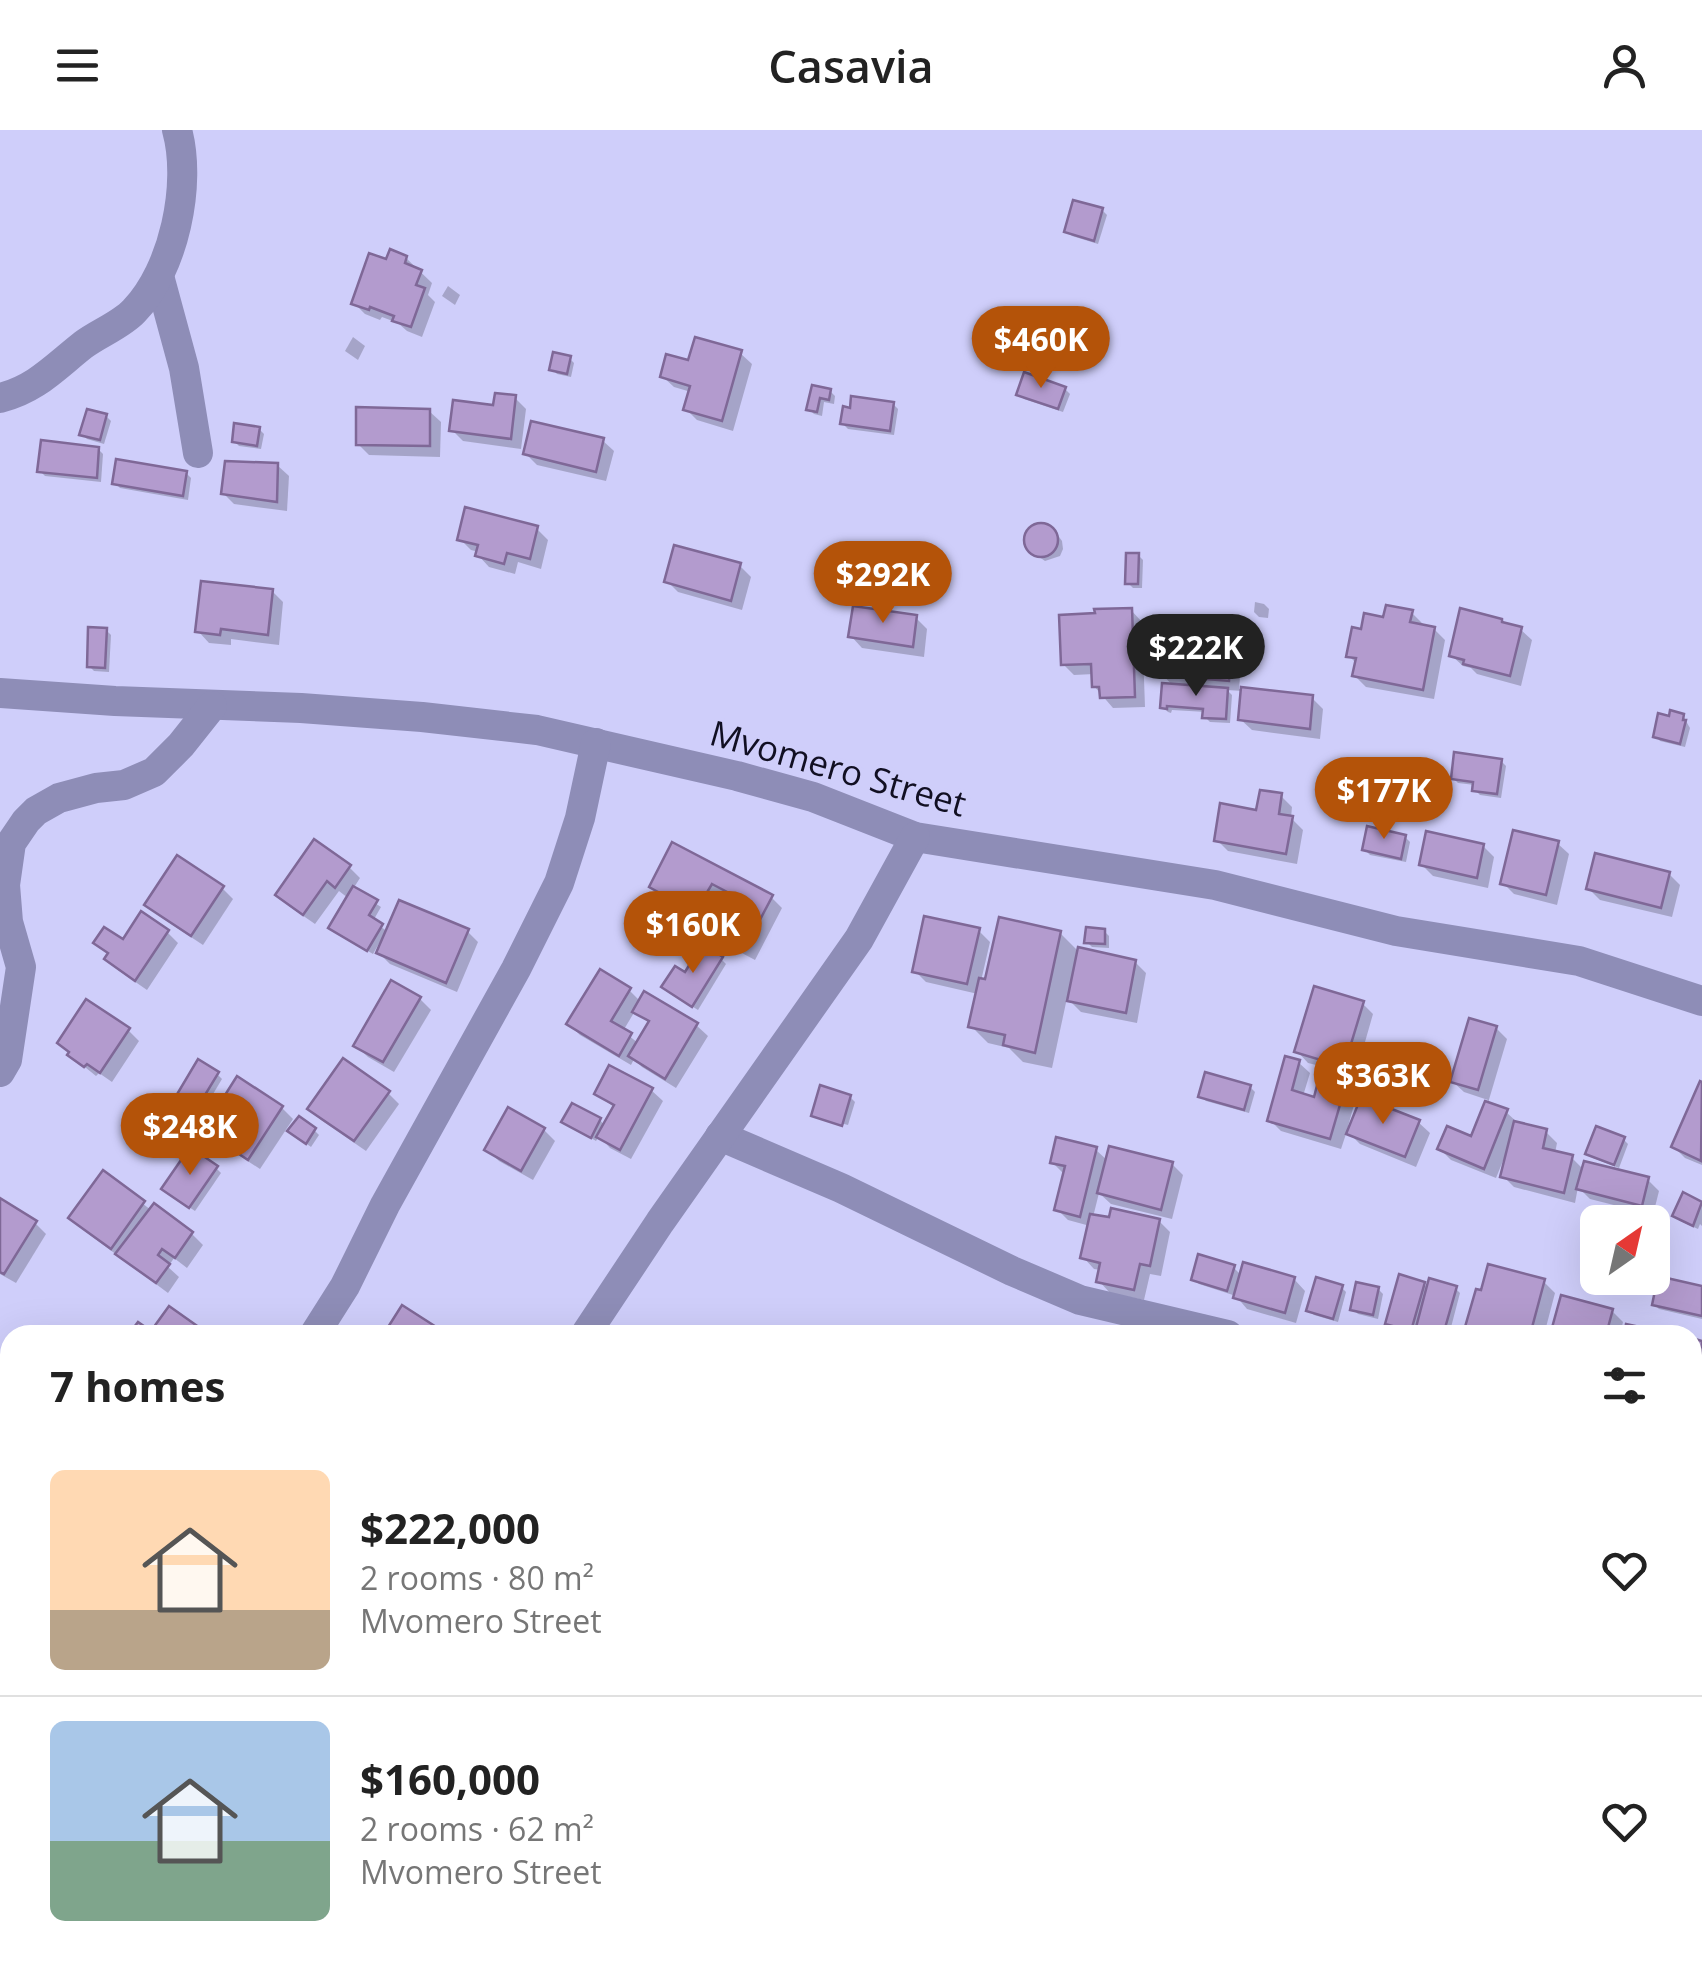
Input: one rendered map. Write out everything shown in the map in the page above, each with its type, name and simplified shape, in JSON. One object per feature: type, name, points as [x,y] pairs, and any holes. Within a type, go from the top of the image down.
[{"type":"street","points":[[0,398],[30,388],[87,342],[133,313],[158,276],[170,248],[181,192],[181,145],[176,130]]},
{"type":"street","points":[[158,276],[184,368],[198,454]]},
{"type":"street","name":"Mvomero Street","points":[[0,692],[301,708],[537,730],[813,797],[916,837],[1215,885],[1396,931],[1579,961],[1702,1001]]},
{"type":"street","points":[[0,1072],[10,1042],[20,967],[8,922],[6,884],[11,843],[36,811],[59,798],[124,785],[154,772],[212,706]]},
{"type":"street","points":[[320,1325],[345,1286],[559,883],[580,818],[596,742]]},
{"type":"street","points":[[592,1325],[860,939],[916,837]]},
{"type":"street","points":[[720,1136],[1080,1300],[1186,1325]]},
{"type":"building","points":[[1073,200],[1103,208],[1094,241],[1064,232]]},
{"type":"building","points":[[390,249],[407,256],[405,263],[422,270],[416,285],[425,288],[411,327],[392,321],[394,316],[351,304],[369,253],[386,259]]},
{"type":"building","points":[[695,337],[742,350],[722,421],[683,410],[690,386],[660,377],[666,354],[688,360]]},
{"type":"building","points":[[553,352],[571,356],[567,374],[549,370]]},
{"type":"building","points":[[1024,372],[1066,387],[1058,409],[1016,395]]},
{"type":"building","points":[[812,385],[831,389],[829,400],[820,398],[817,412],[806,410]]},
{"type":"building","points":[[495,393],[516,395],[511,439],[449,431],[453,400],[493,405]]},
{"type":"building","points":[[851,396],[894,402],[890,431],[840,424],[843,406],[850,408]]},
{"type":"building","points":[[356,407],[430,409],[430,446],[356,445]]},
{"type":"building","points":[[87,409],[107,414],[100,440],[79,435]]},
{"type":"building","points":[[531,421],[604,438],[596,472],[523,454]]},
{"type":"building","points":[[234,423],[260,427],[257,446],[232,442]]},
{"type":"building","points":[[41,440],[99,447],[97,478],[37,472]]},
{"type":"building","points":[[116,459],[187,471],[183,496],[112,484]]},
{"type":"building","points":[[225,461],[278,463],[277,502],[221,494]]},
{"type":"building","points":[[465,507],[538,526],[530,559],[507,553],[504,564],[475,556],[478,545],[457,540]]},
{"type":"building","points":[[1041,523],[1053,528],[1058,540],[1053,552],[1041,557],[1029,552],[1024,540],[1029,528]]},
{"type":"building","points":[[674,545],[741,563],[731,601],[664,582]]},
{"type":"building","points":[[1126,553],[1139,553],[1138,584],[1125,584]]},
{"type":"building","points":[[201,581],[273,589],[268,635],[221,629],[220,635],[195,632]]},
{"type":"building","points":[[1386,605],[1413,610],[1410,622],[1435,627],[1423,690],[1352,676],[1356,658],[1346,657],[1352,627],[1361,629],[1364,613],[1383,617]]},
{"type":"building","points":[[853,606],[917,615],[913,647],[848,637]]},
{"type":"building","points":[[1132,608],[1135,697],[1100,698],[1099,687],[1092,687],[1091,664],[1061,665],[1059,615]]},
{"type":"building","points":[[1460,608],[1522,627],[1510,676],[1463,664],[1464,660],[1449,656]]},
{"type":"building","points":[[88,627],[107,628],[105,668],[87,667]]},
{"type":"building","points":[[1182,639],[1198,640],[1199,649],[1231,652],[1229,681],[1159,675],[1162,644],[1181,645]]},
{"type":"building","points":[[1162,683],[1228,688],[1226,719],[1202,718],[1203,709],[1160,708]]},
{"type":"building","points":[[1241,687],[1313,695],[1310,729],[1238,720]]},
{"type":"building","points":[[1670,710],[1684,714],[1686,720],[1680,744],[1653,737],[1658,713],[1669,716]]},
{"type":"building","points":[[1454,752],[1502,759],[1497,794],[1472,791],[1473,782],[1451,779]]},
{"type":"building","points":[[1260,790],[1282,793],[1279,814],[1293,816],[1286,854],[1214,841],[1220,803],[1256,810]]},
{"type":"building","points":[[1367,826],[1406,835],[1401,859],[1362,850]]},
{"type":"building","points":[[1513,830],[1559,841],[1546,895],[1500,884]]},
{"type":"building","points":[[1426,831],[1484,844],[1477,878],[1419,865]]},
{"type":"building","points":[[314,839],[351,865],[335,888],[327,881],[303,915],[275,895]]},
{"type":"building","points":[[672,842],[773,895],[744,950],[664,908],[669,898],[649,887]],"holes":[[[712,884],[731,894],[726,905],[706,894]]]},
{"type":"building","points":[[1595,853],[1670,872],[1661,908],[1586,889]]},
{"type":"building","points":[[177,855],[224,886],[191,936],[144,905]]},
{"type":"building","points":[[353,886],[378,900],[369,915],[383,924],[367,951],[328,928]]},
{"type":"building","points":[[399,900],[469,929],[446,983],[376,953]]},
{"type":"building","points":[[141,911],[169,930],[135,981],[104,959],[108,953],[93,943],[104,927],[123,939]]},
{"type":"building","points":[[924,916],[980,928],[967,984],[912,972]]},
{"type":"building","points":[[999,917],[1061,931],[1035,1053],[1003,1045],[1005,1035],[968,1027],[979,978],[985,979]]},
{"type":"building","points":[[1086,927],[1105,929],[1105,944],[1084,943]]},
{"type":"building","points":[[702,944],[723,957],[692,1007],[661,987],[675,966],[685,972]]},
{"type":"building","points":[[1078,947],[1136,960],[1126,1013],[1067,1001]]},
{"type":"building","points":[[600,969],[631,988],[611,1021],[632,1033],[619,1056],[566,1024]]},
{"type":"building","points":[[391,980],[421,997],[383,1062],[353,1046]]},
{"type":"building","points":[[1314,986],[1364,1001],[1344,1067],[1294,1052]]},
{"type":"building","points":[[644,991],[698,1023],[665,1079],[628,1056],[649,1021],[632,1012]]},
{"type":"building","points":[[86,999],[130,1028],[100,1073],[87,1064],[84,1067],[57,1043]]},
{"type":"building","points":[[1469,1018],[1497,1026],[1478,1090],[1450,1082]]},
{"type":"building","points":[[1285,1056],[1300,1060],[1292,1090],[1314,1097],[1322,1066],[1349,1074],[1330,1139],[1267,1121]]},
{"type":"building","points":[[343,1058],[390,1091],[354,1141],[307,1109]]},
{"type":"building","points":[[198,1059],[219,1072],[191,1118],[170,1106]]},
{"type":"building","points":[[609,1065],[653,1088],[620,1150],[596,1137],[614,1105],[594,1094]]},
{"type":"building","points":[[1205,1072],[1251,1085],[1244,1110],[1198,1097]]},
{"type":"building","points":[[237,1076],[283,1106],[248,1160],[203,1130]]},
{"type":"building","points":[[1702,1082],[1701,1161],[1671,1147]]},
{"type":"building","points":[[820,1085],[851,1095],[842,1126],[811,1116]]},
{"type":"building","points":[[1361,1097],[1420,1120],[1405,1157],[1346,1134]]},
{"type":"building","points":[[1485,1101],[1508,1109],[1484,1169],[1437,1149],[1447,1126],[1471,1136]]},
{"type":"building","points":[[572,1103],[601,1118],[591,1138],[561,1122]]},
{"type":"building","points":[[508,1107],[545,1128],[521,1171],[484,1150]]},
{"type":"building","points":[[299,1116],[316,1128],[306,1144],[287,1131]]},
{"type":"building","points":[[1514,1121],[1547,1129],[1543,1148],[1573,1155],[1564,1193],[1500,1177]]},
{"type":"building","points":[[1596,1126],[1625,1137],[1614,1165],[1585,1154]]},
{"type":"building","points":[[1056,1137],[1097,1147],[1080,1217],[1054,1210],[1065,1166],[1050,1163]]},
{"type":"building","points":[[1109,1146],[1173,1162],[1161,1210],[1097,1193]]},
{"type":"building","points":[[190,1147],[218,1166],[189,1208],[161,1189]]},
{"type":"building","points":[[1584,1161],[1649,1177],[1642,1205],[1576,1189]]},
{"type":"building","points":[[103,1170],[145,1201],[111,1249],[68,1218]]},
{"type":"building","points":[[1683,1192],[1702,1202],[1693,1226],[1672,1216]]},
{"type":"building","points":[[0,1198],[37,1221],[4,1274],[0,1272]]},
{"type":"building","points":[[154,1203],[193,1232],[175,1258],[162,1249],[158,1255],[170,1264],[156,1283],[115,1254]]},
{"type":"building","points":[[1111,1208],[1160,1219],[1150,1266],[1140,1264],[1134,1290],[1096,1282],[1100,1263],[1080,1258],[1090,1214],[1109,1217]]},
{"type":"building","points":[[1198,1254],[1235,1265],[1227,1291],[1191,1280]]},
{"type":"building","points":[[1243,1262],[1295,1277],[1285,1313],[1233,1298]]},
{"type":"building","points":[[1488,1264],[1545,1279],[1533,1325],[1466,1325],[1476,1289],[1481,1290]]},
{"type":"building","points":[[1399,1274],[1425,1282],[1413,1325],[1385,1324]]},
{"type":"building","points":[[1316,1277],[1343,1285],[1333,1319],[1306,1311]]},
{"type":"building","points":[[1429,1278],[1457,1286],[1446,1325],[1417,1325]]},
{"type":"building","points":[[1670,1279],[1702,1286],[1702,1316],[1652,1305],[1654,1295],[1670,1295]]},
{"type":"building","points":[[1356,1282],[1379,1287],[1373,1315],[1350,1310]]},
{"type":"building","points":[[1561,1295],[1613,1309],[1609,1325],[1553,1325]]},
{"type":"building","points":[[402,1305],[433,1325],[389,1325]]},
{"type":"building","points":[[169,1306],[196,1325],[155,1325]]}]
